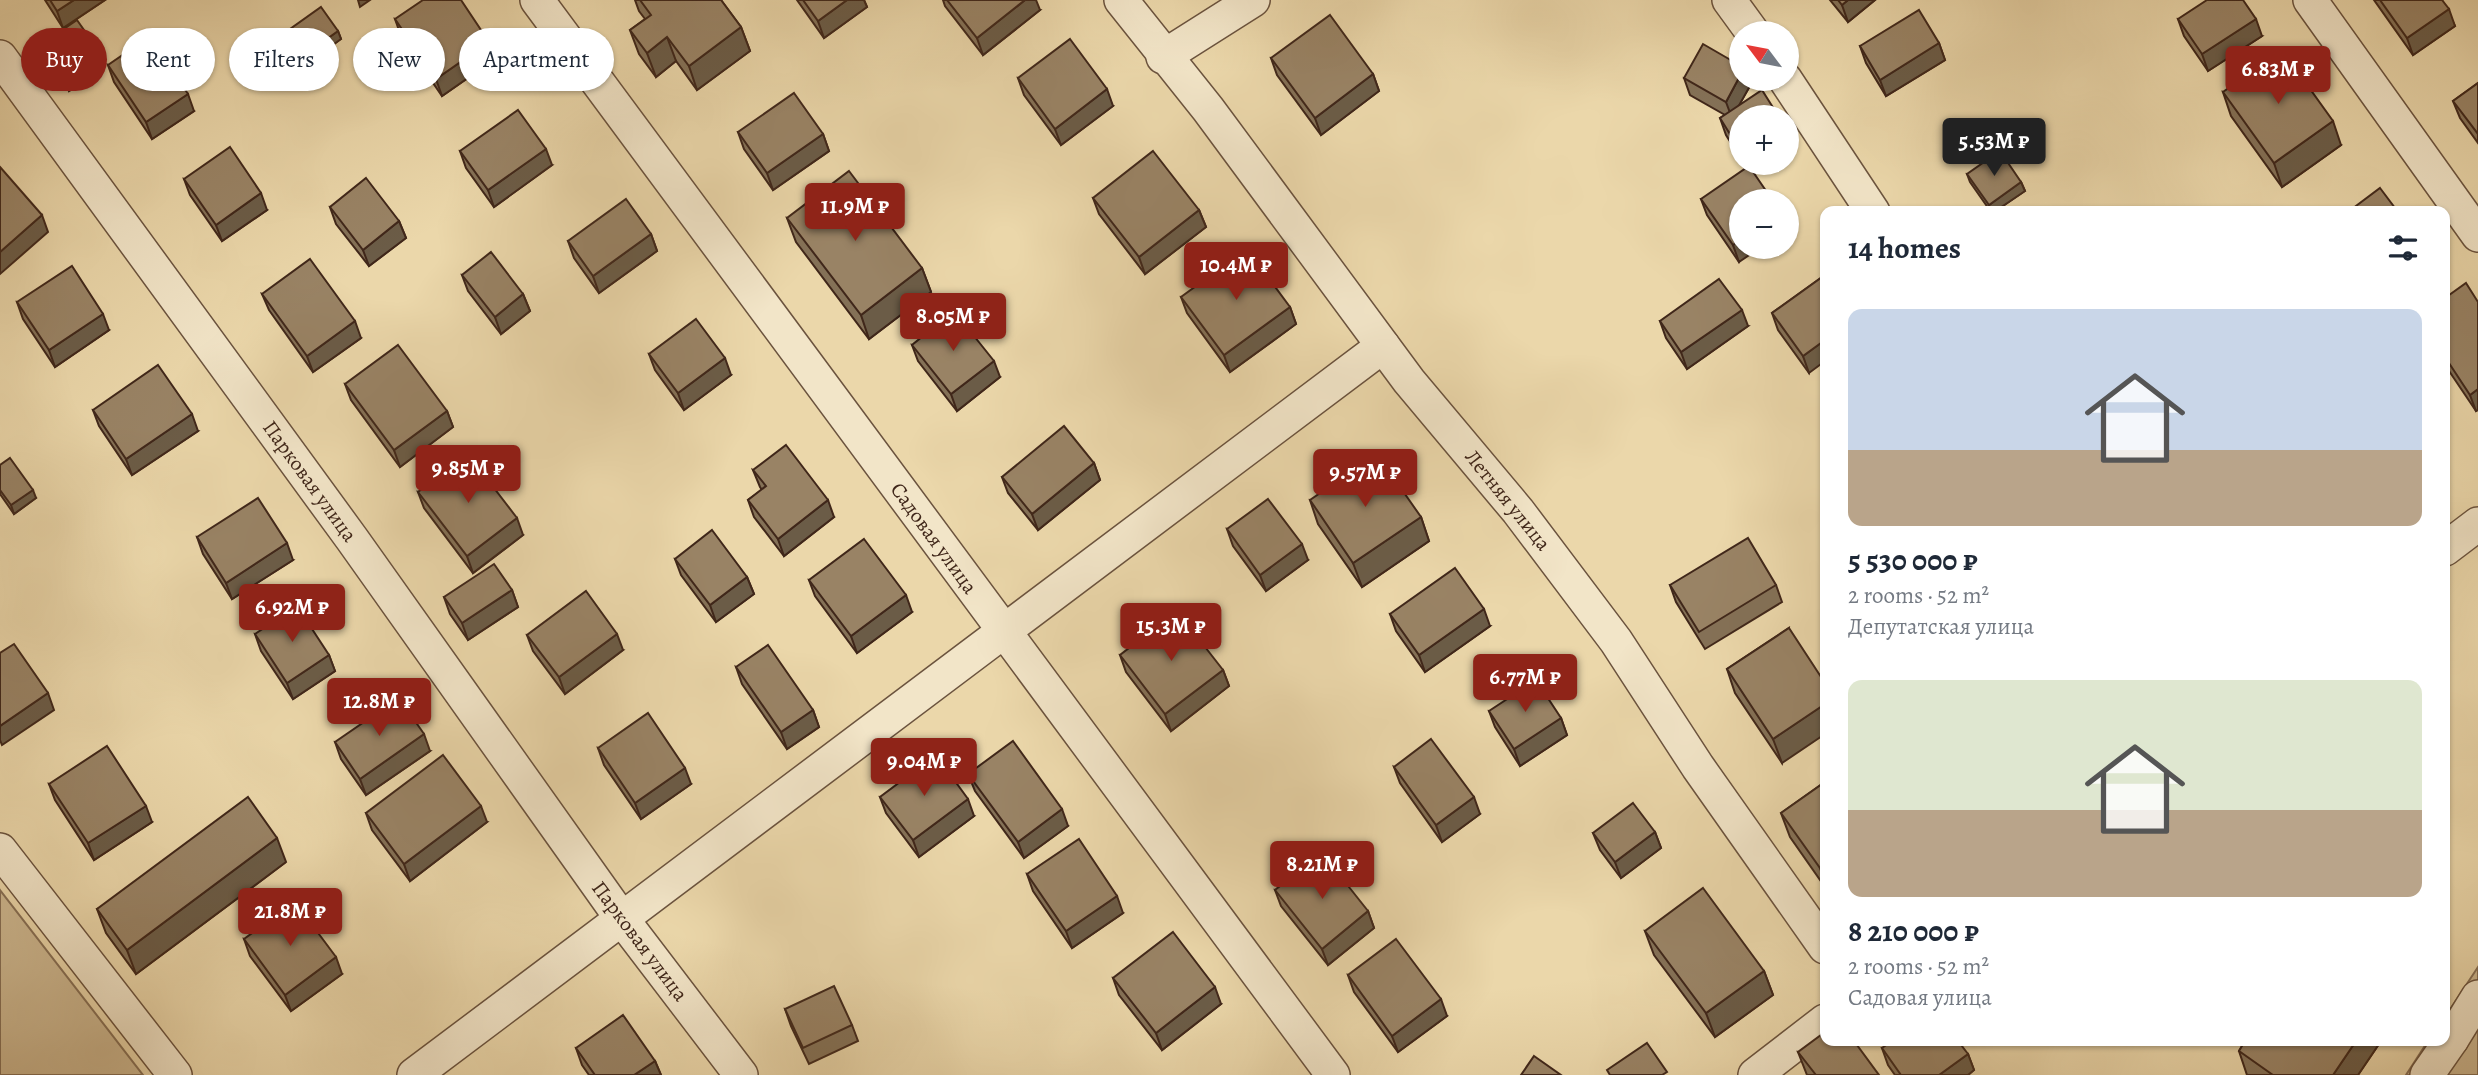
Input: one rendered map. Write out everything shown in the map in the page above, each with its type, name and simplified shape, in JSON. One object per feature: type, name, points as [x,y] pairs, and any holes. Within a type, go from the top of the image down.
[{"type":"street","name":"Садовая улица","points":[[537,0],[1333,1075]]},
{"type":"street","name":"Летняя улица","points":[[1121,0],[1163,57],[1208,109],[1382,346],[1518,511],[1616,641],[1698,767],[1820,940]]},
{"type":"street","points":[[1163,57],[1253,0]]},
{"type":"street","points":[[1729,0],[1744,21]]},
{"type":"street","points":[[2310,0],[2478,235]]},
{"type":"street","name":"Парковая улица","points":[[0,57],[352,539],[622,919],[741,1075]]},
{"type":"street","points":[[1793,91],[1869,206]]},
{"type":"street","points":[[414,1075],[1382,346]]},
{"type":"street","points":[[2450,545],[2478,524]]},
{"type":"street","points":[[0,850],[175,1075]]},
{"type":"street","points":[[2450,1032],[2478,997]]},
{"type":"street","points":[[1755,1075],[1820,1025]]},
{"type":"street","points":[[2427,1075],[2442,1046]]},
{"type":"shaded area","points":[[0,890],[143,1075],[0,1075]]},
{"type":"shaded area","points":[[2478,967],[2478,1075],[2406,1075],[2425,1046],[2450,1046],[2450,1009]]},
{"type":"building","points":[[50,0],[74,0],[57,11]]},
{"type":"building","points":[[423,0],[461,0],[480,28],[459,28],[459,63],[445,73],[445,28],[401,28],[395,19]]},
{"type":"building","points":[[640,0],[721,0],[741,27],[689,66],[667,37],[647,53],[630,30],[651,15]]},
{"type":"building","points":[[803,0],[847,0],[818,21]]},
{"type":"building","points":[[947,0],[1025,0],[977,38]]},
{"type":"building","points":[[2207,0],[2243,0],[2256,19],[2202,54],[2178,19]]},
{"type":"building","points":[[2380,0],[2442,0],[2449,9],[2407,38]]},
{"type":"building","points":[[321,7],[336,28],[291,28]]},
{"type":"building","points":[[1919,10],[1939,43],[1880,80],[1860,46]]},
{"type":"building","points":[[1330,15],[1373,74],[1315,118],[1271,58]]},
{"type":"building","points":[[77,20],[83,28],[65,28]]},
{"type":"building","points":[[1070,39],[1107,89],[1055,129],[1018,78]]},
{"type":"building","points":[[1703,44],[1729,59],[1729,91],[1732,91],[1726,102],[1684,78]]},
{"type":"building","points":[[2282,50],[2333,121],[2274,163],[2223,92]]},
{"type":"building","points":[[121,56],[121,84],[108,65]]},
{"type":"building","points":[[2478,83],[2478,134],[2453,101]]},
{"type":"building","points":[[125,91],[186,91],[188,94],[146,122]]},
{"type":"building","points":[[1763,91],[1771,105],[1740,105]]},
{"type":"building","points":[[794,93],[823,134],[767,173],[738,132]]},
{"type":"building","points":[[518,110],[546,149],[488,190],[460,151]]},
{"type":"building","points":[[1729,112],[1729,132],[1720,118]]},
{"type":"building","points":[[230,147],[261,193],[216,225],[184,179]]},
{"type":"building","points":[[1153,151],[1199,210],[1139,257],[1093,198]]},
{"type":"building","points":[[2000,151],[2021,182],[1989,205],[1967,174]]},
{"type":"building","points":[[0,167],[42,215],[0,252]]},
{"type":"building","points":[[849,171],[922,268],[861,315],[787,218]]},
{"type":"building","points":[[1736,175],[1755,175],[1765,189],[1729,189],[1729,239],[1701,199]]},
{"type":"building","points":[[366,178],[399,221],[363,250],[330,207]]},
{"type":"building","points":[[2380,188],[2394,206],[2356,206]]},
{"type":"building","points":[[626,199],[651,234],[593,276],[568,241]]},
{"type":"building","points":[[1247,249],[1290,307],[1224,355],[1181,297]]},
{"type":"building","points":[[491,252],[523,294],[495,317],[462,275]]},
{"type":"building","points":[[310,259],[355,321],[307,356],[262,294]]},
{"type":"building","points":[[72,266],[103,314],[49,350],[17,302]]},
{"type":"building","points":[[1719,279],[1742,310],[1681,352],[1660,321]]},
{"type":"building","points":[[1820,279],[1820,344],[1803,356],[1772,313]]},
{"type":"building","points":[[2466,283],[2478,302],[2478,389],[2470,395],[2450,365],[2450,294]]},
{"type":"building","points":[[954,311],[994,361],[951,394],[912,345]]},
{"type":"building","points":[[696,319],[725,358],[678,393],[649,354]]},
{"type":"building","points":[[398,345],[447,411],[394,450],[345,384]]},
{"type":"building","points":[[158,365],[192,414],[126,459],[93,410]]},
{"type":"building","points":[[1064,426],[1094,463],[1032,514],[1002,477]]},
{"type":"building","points":[[786,445],[828,500],[778,539],[748,500],[766,486],[753,470]]},
{"type":"building","points":[[468,454],[517,518],[467,556],[418,492]]},
{"type":"building","points":[[1377,454],[1421,517],[1353,563],[1310,500]]},
{"type":"building","points":[[10,458],[33,490],[11,505],[0,490],[0,465]]},
{"type":"building","points":[[258,498],[287,543],[226,583],[197,537]]},
{"type":"building","points":[[1268,499],[1302,544],[1260,575],[1227,529]]},
{"type":"building","points":[[712,530],[747,577],[710,605],[675,559]]},
{"type":"building","points":[[1748,538],[1776,585],[1699,632],[1670,585]]},
{"type":"building","points":[[864,539],[906,595],[851,636],[809,580]]},
{"type":"building","points":[[494,564],[512,590],[462,623],[444,597]]},
{"type":"building","points":[[1455,568],[1484,609],[1419,655],[1390,614]]},
{"type":"building","points":[[586,591],[617,634],[559,677],[527,635]]},
{"type":"building","points":[[297,606],[329,655],[287,683],[255,634]]},
{"type":"building","points":[[1177,611],[1223,670],[1165,714],[1120,655]]},
{"type":"building","points":[[1789,628],[1820,675],[1820,707],[1773,739],[1727,669]]},
{"type":"building","points":[[14,644],[48,693],[0,726],[0,653]]},
{"type":"building","points":[[768,645],[813,710],[781,732],[736,667]]},
{"type":"building","points":[[1536,680],[1561,718],[1514,749],[1489,711]]},
{"type":"building","points":[[399,698],[424,734],[360,779],[335,742]]},
{"type":"building","points":[[648,713],[685,768],[635,803],[598,748]]},
{"type":"building","points":[[1431,739],[1474,797],[1436,825],[1394,767]]},
{"type":"building","points":[[1013,741],[1062,809],[1018,842],[968,774]]},
{"type":"building","points":[[107,746],[146,806],[88,843],[49,784]]},
{"type":"building","points":[[443,755],[481,806],[404,864],[366,813]]},
{"type":"building","points":[[936,755],[968,799],[913,840],[880,797]]},
{"type":"building","points":[[1820,786],[1820,868],[1781,813]]},
{"type":"building","points":[[248,797],[277,838],[127,950],[97,909]]},
{"type":"building","points":[[1633,803],[1655,832],[1615,862],[1593,833]]},
{"type":"building","points":[[1079,839],[1117,896],[1066,931],[1027,874]]},
{"type":"building","points":[[1322,853],[1368,911],[1322,949],[1275,890]]},
{"type":"building","points":[[1703,888],[1764,971],[1706,1013],[1645,931]]},
{"type":"building","points":[[295,902],[336,957],[285,995],[244,939]]},
{"type":"building","points":[[1173,932],[1215,987],[1156,1033],[1113,978]]},
{"type":"building","points":[[1396,939],[1441,999],[1392,1036],[1348,975]]},
{"type":"building","points":[[834,986],[852,1025],[803,1048],[785,1009]]},
{"type":"building","points":[[623,1015],[655,1061],[634,1075],[595,1075],[576,1048]]},
{"type":"building","points":[[1820,1036],[1820,1046],[1858,1046],[1879,1075],[1816,1075],[1798,1052]]},
{"type":"building","points":[[1647,1043],[1667,1072],[1662,1075],[1610,1075],[1607,1070]]},
{"type":"building","points":[[1962,1046],[1968,1054],[1939,1075],[1901,1075],[1882,1048]]},
{"type":"building","points":[[2242,1046],[2353,1046],[2333,1075],[2273,1075],[2239,1051]]},
{"type":"building","points":[[1534,1056],[1561,1075],[1521,1075]]}]
